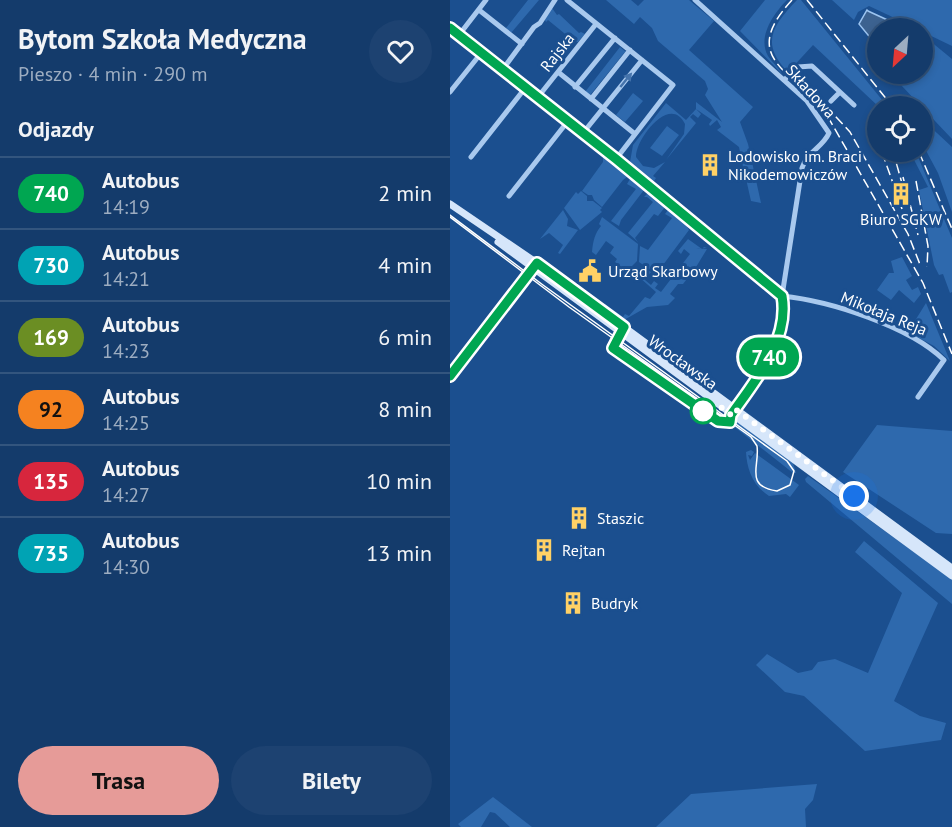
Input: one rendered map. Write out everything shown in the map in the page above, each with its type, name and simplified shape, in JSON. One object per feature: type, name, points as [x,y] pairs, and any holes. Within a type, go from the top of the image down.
[{"type":"main road","name":"Wrocławska","points":[[450,204],[952,576]]},
{"type":"main road","points":[[450,376],[535,266]]},
{"type":"main road","name":"Wrocławska","points":[[733,412],[952,568]]},
{"type":"street","points":[[459,35],[486,0]]},
{"type":"street","points":[[503,69],[540,23],[555,0]]},
{"type":"street","points":[[567,0],[673,85],[616,159]]},
{"type":"street","name":"Składowa","points":[[695,0],[784,80],[814,110],[829,133],[809,153],[802,168],[782,296]]},
{"type":"street","points":[[479,10],[522,44]]},
{"type":"street","name":"Rajska","points":[[538,97],[596,24]]},
{"type":"street","points":[[450,28],[616,159],[782,296],[782,327],[776,344],[733,412]]},
{"type":"street","points":[[575,87],[615,38]]},
{"type":"street","points":[[591,99],[630,50]]},
{"type":"street","points":[[450,92],[482,52]]},
{"type":"street","points":[[583,133],[642,60]]},
{"type":"street","points":[[784,80],[798,67],[812,66],[854,105]]},
{"type":"street","points":[[558,72],[635,134]]},
{"type":"street","points":[[471,157],[526,87]]},
{"type":"street","points":[[831,101],[840,92]]},
{"type":"street","points":[[509,196],[568,121]]},
{"type":"street","name":"Mikołaja Reja","points":[[782,296],[846,309],[932,348],[944,360],[918,397]]},
{"type":"shaded area","points":[[528,0],[539,0],[511,33],[506,28]]},
{"type":"shaded area","points":[[606,0],[631,0],[638,6],[644,0],[689,0],[714,21],[689,50],[753,107],[740,122],[748,144],[761,203],[751,201],[744,170],[738,175],[743,167],[739,147],[717,130],[721,127],[717,120],[710,126],[712,120],[696,109],[696,102],[722,122],[705,95],[708,89],[705,81],[658,41],[652,28],[640,17],[634,24]]},
{"type":"shaded area","points":[[765,0],[787,0],[772,18],[764,41],[768,56],[782,74],[740,31]]},
{"type":"shaded area","points":[[797,0],[801,0],[879,96],[867,96],[813,45],[787,71],[774,52],[772,43],[776,26]]},
{"type":"shaded area","points":[[832,0],[952,0],[952,46],[933,37],[933,18],[895,18],[869,6],[858,12],[854,20]]},
{"type":"shaded area","points":[[552,8],[579,33],[585,34],[578,42],[548,20],[546,22],[544,18]]},
{"type":"shaded area","points":[[867,10],[883,18],[867,18],[867,34],[859,24]]},
{"type":"shaded area","points":[[933,43],[952,59],[952,139],[933,119],[933,96],[911,96],[901,85],[933,84]]},
{"type":"shaded area","points":[[620,47],[626,52],[591,94],[592,97],[585,92]]},
{"type":"shaded area","points":[[633,93],[643,101],[625,122],[616,115]]},
{"type":"shaded area","points":[[666,103],[686,120],[696,109],[701,114],[698,118],[693,114],[690,117],[696,123],[666,160],[684,134],[685,124],[679,116],[671,114],[654,122],[647,131],[637,149],[636,157],[643,166],[654,168],[665,162],[653,176],[656,178],[654,181],[630,162],[633,145]]},
{"type":"shaded area","points":[[667,126],[679,135],[662,156],[650,148]]},
{"type":"shaded area","points":[[933,129],[952,147],[952,212],[932,162]]},
{"type":"shaded area","points":[[603,157],[627,177],[602,207],[592,195],[582,191],[603,162]]},
{"type":"shaded area","points":[[915,162],[920,162],[952,238],[952,292],[950,293],[943,274],[939,275],[934,265],[919,190],[928,187]]},
{"type":"shaded area","points":[[630,179],[644,190],[619,226],[611,221],[636,189],[627,184]]},
{"type":"shaded area","points":[[581,191],[587,196],[587,201],[593,201],[602,208],[600,210],[602,212],[580,230],[564,208],[576,192],[578,194]]},
{"type":"shaded area","points":[[648,193],[665,207],[658,216],[654,214],[635,238],[638,242],[628,233],[653,202],[644,197]]},
{"type":"shaded area","points":[[563,210],[568,219],[567,226],[578,230],[560,254],[558,253],[563,245],[549,233],[540,239]]},
{"type":"shaded area","points":[[668,210],[684,222],[689,230],[663,265],[658,263],[652,271],[639,262],[640,246],[648,250],[672,218],[665,214]]},
{"type":"shaded area","points":[[602,217],[638,244],[637,261],[627,271],[615,262],[617,259],[610,253],[614,247],[606,241],[596,255],[592,252]]},
{"type":"shaded area","points":[[688,239],[701,249],[707,249],[693,272],[689,269],[687,271],[690,275],[670,294],[675,298],[668,305],[647,307],[624,320],[603,306],[605,304],[623,317],[625,314],[629,316],[645,297],[650,299],[656,292],[639,277],[645,269],[642,265],[651,272],[645,280],[651,285],[654,281],[658,284],[655,288],[661,292],[690,254],[684,249],[681,254],[678,251]]},
{"type":"shaded area","points":[[902,257],[912,276],[906,280],[912,290],[918,287],[921,294],[914,303],[899,290],[891,300],[877,290],[889,273],[894,273],[891,261]]},
{"type":"shaded area","points":[[926,303],[950,361],[934,346],[908,332]]},
{"type":"shaded area","points":[[737,421],[793,463],[796,473],[732,425]]},
{"type":"shaded area","points":[[877,425],[952,431],[952,534],[936,533],[843,472]]},
{"type":"shaded area","points":[[751,450],[754,452],[752,456],[748,455],[750,460],[755,453],[799,485],[790,497],[786,494],[769,496],[758,487],[751,476],[748,464],[746,452]]},
{"type":"shaded area","points":[[808,476],[952,579],[952,604],[806,482],[805,479]]},
{"type":"shaded area","points":[[864,541],[938,603],[894,701],[920,716],[946,723],[941,740],[865,751],[804,696],[785,692],[756,665],[767,654],[798,673],[812,670],[818,662],[835,659],[868,673],[902,593],[855,552]]},
{"type":"shaded area","points":[[817,784],[813,800],[805,809],[806,827],[656,827],[691,794]]},
{"type":"shaded area","points":[[493,797],[532,827],[510,827],[495,813],[490,812],[481,827],[461,827],[458,824]]},
{"type":"tram line","points":[[450,215],[787,461],[794,471],[790,485],[777,491],[760,485],[756,474],[757,446],[751,437],[569,307],[450,217]]},
{"type":"railway","points":[[792,0],[776,21],[770,37],[771,51],[777,64],[828,117],[923,283],[952,354]]},
{"type":"railway","points":[[807,0],[884,96]]},
{"type":"railway","points":[[826,106],[850,132],[908,234],[921,267]]},
{"type":"railway","points":[[886,162],[902,209]]},
{"type":"railway","points":[[896,162],[903,187]]},
{"type":"railway","points":[[923,162],[952,229]]},
{"type":"railway","points":[[903,177],[918,235]]},
{"type":"railway","points":[[916,181],[928,246],[927,267]]},
{"type":"bus line","name":"740","points":[[450,28],[616,159],[782,296],[784,304],[782,327],[772,354],[731,415],[730,422],[727,423],[718,421],[613,348],[624,327],[537,263],[450,376]]},
{"type":"place","name":"Lodowisko im. Braci Nikodemowiczów","points":[[710,165]]},
{"type":"place","name":"Biuro SGKW","points":[[901,194]]},
{"type":"place","name":"Urząd Skarbowy","points":[[590,271]]},
{"type":"place","name":"Staszic","points":[[579,518]]},
{"type":"place","name":"Rejtan","points":[[544,550]]},
{"type":"place","name":"Budryk","points":[[573,603]]},
{"type":"route","points":[[703,411],[717,404],[731,415],[735,409],[854,496]]}]
